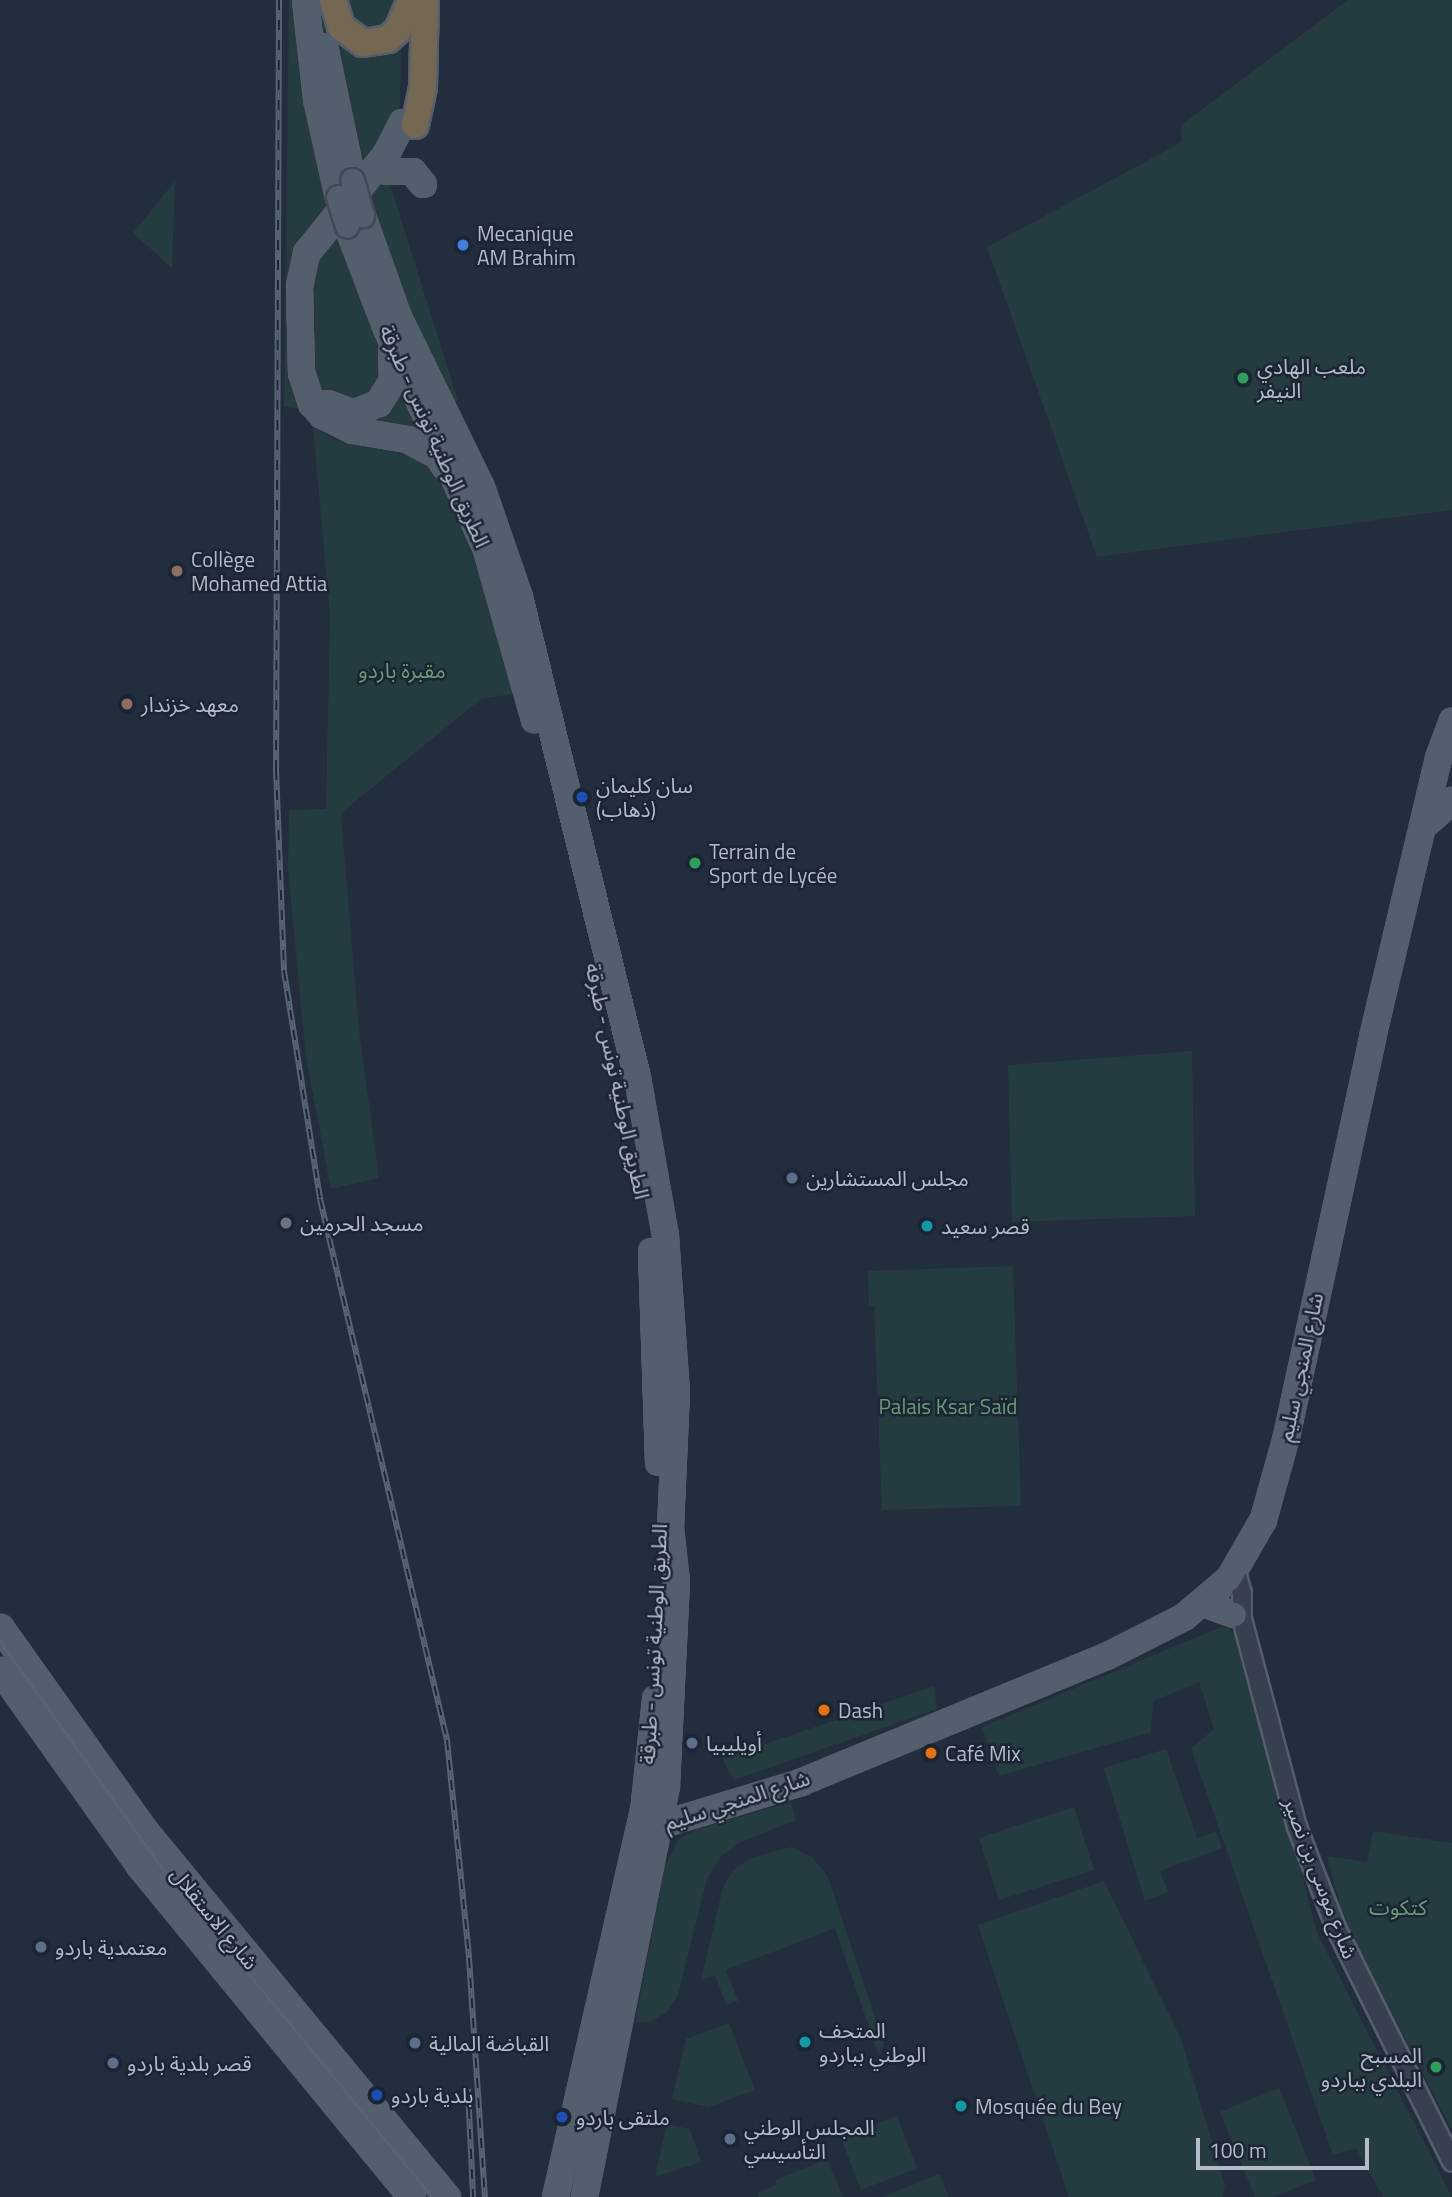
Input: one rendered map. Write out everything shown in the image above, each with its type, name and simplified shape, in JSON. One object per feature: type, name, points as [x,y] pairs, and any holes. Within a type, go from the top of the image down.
[{"type":"highway","points":[[332,0],[341,27],[363,43],[387,39],[398,30],[413,2]]},
{"type":"highway","points":[[408,123],[413,2]]},
{"type":"main road","name":"الطريق الوطنية تونس - طبرقة","points":[[305,0],[316,98],[386,328],[463,491],[495,576],[560,820],[628,1108],[650,1238],[658,1361],[660,1582],[652,1819],[608,1965],[555,2197]]},
{"type":"main road","name":"الطريق الوطنية تونس - طبرقة","points":[[319,0],[345,188]]},
{"type":"main road","points":[[386,328],[394,368],[386,396],[367,410],[353,413],[331,406],[321,397],[309,372],[311,269],[330,229],[387,171],[408,123]]},
{"type":"main road","points":[[408,123],[306,253],[299,286],[301,372],[308,396],[322,415],[353,430],[422,446],[437,455],[463,491]]},
{"type":"main road","points":[[387,171],[412,172],[423,184]]},
{"type":"main road","name":"الطريق الوطنية تونس - طبرقة","points":[[354,221],[398,317],[455,430],[503,543],[637,1077],[665,1235],[675,1346],[670,1527],[676,1581],[652,1819],[632,1970],[584,2197]]},
{"type":"main road","name":"شارع المنجي سليم","points":[[652,1819],[800,1782],[834,1765],[1106,1656],[1203,1603],[1228,1578],[1263,1518],[1286,1436],[1422,826],[1452,720]]},
{"type":"main road","points":[[1422,826],[1452,800]]},
{"type":"main road","points":[[1203,1603],[1238,1616]]},
{"type":"main road","name":"شارع الاستقلال","points":[[0,1627],[145,1831],[447,2197]]},
{"type":"main road","name":"شارع الاستقلال","points":[[0,1670],[139,1865],[412,2197]]},
{"type":"main road","points":[[608,1965],[632,1970]]},
{"type":"main road","points":[[586,2068],[610,2074]]},
{"type":"main road","points":[[563,2167],[589,2172]]},
{"type":"street","name":"شارع موسى بن نصير","points":[[1228,1578],[1297,1827],[1326,1904],[1452,2162]]},
{"type":"green space","points":[[289,0],[402,0],[400,105],[380,152],[458,401],[423,415],[433,461],[308,409],[284,407]]},
{"type":"green space","name":"ملعب الهادي النيفر","points":[[1348,0],[1452,0],[1452,510],[1097,557],[987,247],[1182,142],[1181,125]]},
{"type":"green space","points":[[175,181],[172,268],[133,233]]},
{"type":"green space","name":"مقبرة باردو","points":[[313,426],[334,440],[403,454],[426,464],[447,485],[484,571],[518,693],[481,699],[341,813],[359,1030],[379,1178],[331,1189],[306,1058],[288,869],[289,810],[326,809],[330,615]]},
{"type":"green space","points":[[1192,1051],[1195,1216],[1012,1222],[1008,1065]]},
{"type":"green space","name":"Palais Ksar Saïd","points":[[1013,1266],[1021,1506],[882,1510],[874,1306],[869,1306],[868,1271]]},
{"type":"green space","points":[[1221,1627],[1229,1628],[1241,1643],[1317,1933],[1452,2197],[1383,2197],[1356,2148],[1333,2155],[1191,1748],[1214,1729],[1199,1682],[1153,1701],[1151,1732],[999,1776],[982,1727]]},
{"type":"green space","points":[[934,1686],[937,1709],[734,1780],[722,1759]]},
{"type":"green space","points":[[1166,1749],[1197,1838],[1216,1832],[1222,1848],[1160,1871],[1168,1892],[1145,1901],[1104,1768]]},
{"type":"green space","points":[[791,1802],[796,1820],[743,1841],[721,1856],[707,1879],[678,1995],[667,2012],[649,2022],[635,2023],[665,1867],[678,1840],[697,1829]]},
{"type":"green space","points":[[1074,1807],[1094,1870],[999,1900],[979,1838]]},
{"type":"green space","name":"كتكوت","points":[[1373,1831],[1452,1843],[1452,2130],[1344,1921],[1327,1856],[1367,1862]]},
{"type":"green space","points":[[791,1847],[812,1857],[828,1877],[884,2044],[879,2056],[835,1928],[726,1970],[738,2001],[726,2005],[715,1975],[701,1980],[723,1887],[733,1870],[751,1858]]},
{"type":"green space","points":[[1104,1881],[1181,2039],[1225,2185],[1223,2197],[1069,2197],[978,1925]]},
{"type":"green space","points":[[729,2023],[755,2090],[709,2107],[672,2099],[686,2039]]},
{"type":"green space","points":[[1279,2088],[1316,2180],[1273,2197],[1255,2197],[1220,2112]]},
{"type":"green space","points":[[897,2116],[917,2168],[861,2190],[841,2138]]},
{"type":"green space","points":[[667,2124],[690,2129],[701,2162],[655,2177]]},
{"type":"green space","points":[[827,2159],[843,2197],[758,2197],[757,2193],[776,2185],[775,2180]]},
{"type":"green space","points":[[940,2174],[949,2197],[882,2197]]},
{"type":"tram line","points":[[0,1641],[161,1867],[432,2197]]},
{"type":"railway","points":[[279,0],[276,770],[284,971],[320,1199],[447,1740],[469,1958],[485,2197]]},
{"type":"railway","points":[[468,2089],[473,2197]]},
{"type":"place","name":"Mecanique AM Brahim","points":[[463,245]]},
{"type":"place","name":"ملعب الهادي النيفر","points":[[1243,378]]},
{"type":"place","name":"Collège Mohamed Attia","points":[[177,571]]},
{"type":"place","name":"معهد خزندار","points":[[127,704]]},
{"type":"place","name":"سان كليمان (ذهاب)","points":[[582,797]]},
{"type":"place","name":"Terrain de Sport de Lycée","points":[[695,863]]},
{"type":"place","name":"مجلس المستشارين","points":[[792,1178]]},
{"type":"place","name":"مسجد الحرمين","points":[[286,1223]]},
{"type":"place","name":"قصر سعيد","points":[[927,1226]]},
{"type":"place","name":"Dash","points":[[824,1710]]},
{"type":"place","name":"أويليبيا","points":[[692,1743]]},
{"type":"place","name":"Café Mix","points":[[931,1753]]},
{"type":"place","name":"معتمدية باردو","points":[[41,1947]]},
{"type":"place","name":"المتحف الوطني بباردو","points":[[805,2042]]},
{"type":"place","name":"القباضة المالية","points":[[415,2043]]},
{"type":"place","name":"قصر بلدية باردو","points":[[113,2063]]},
{"type":"place","name":"المسبح البلدي بباردو","points":[[1436,2067]]},
{"type":"place","name":"بلدية باردو","points":[[377,2095]]},
{"type":"place","name":"Mosquée du Bey","points":[[961,2106]]},
{"type":"place","name":"ملتقى باردو","points":[[562,2117]]},
{"type":"place","name":"المجلس الوطني التأسيسي","points":[[730,2139]]}]
